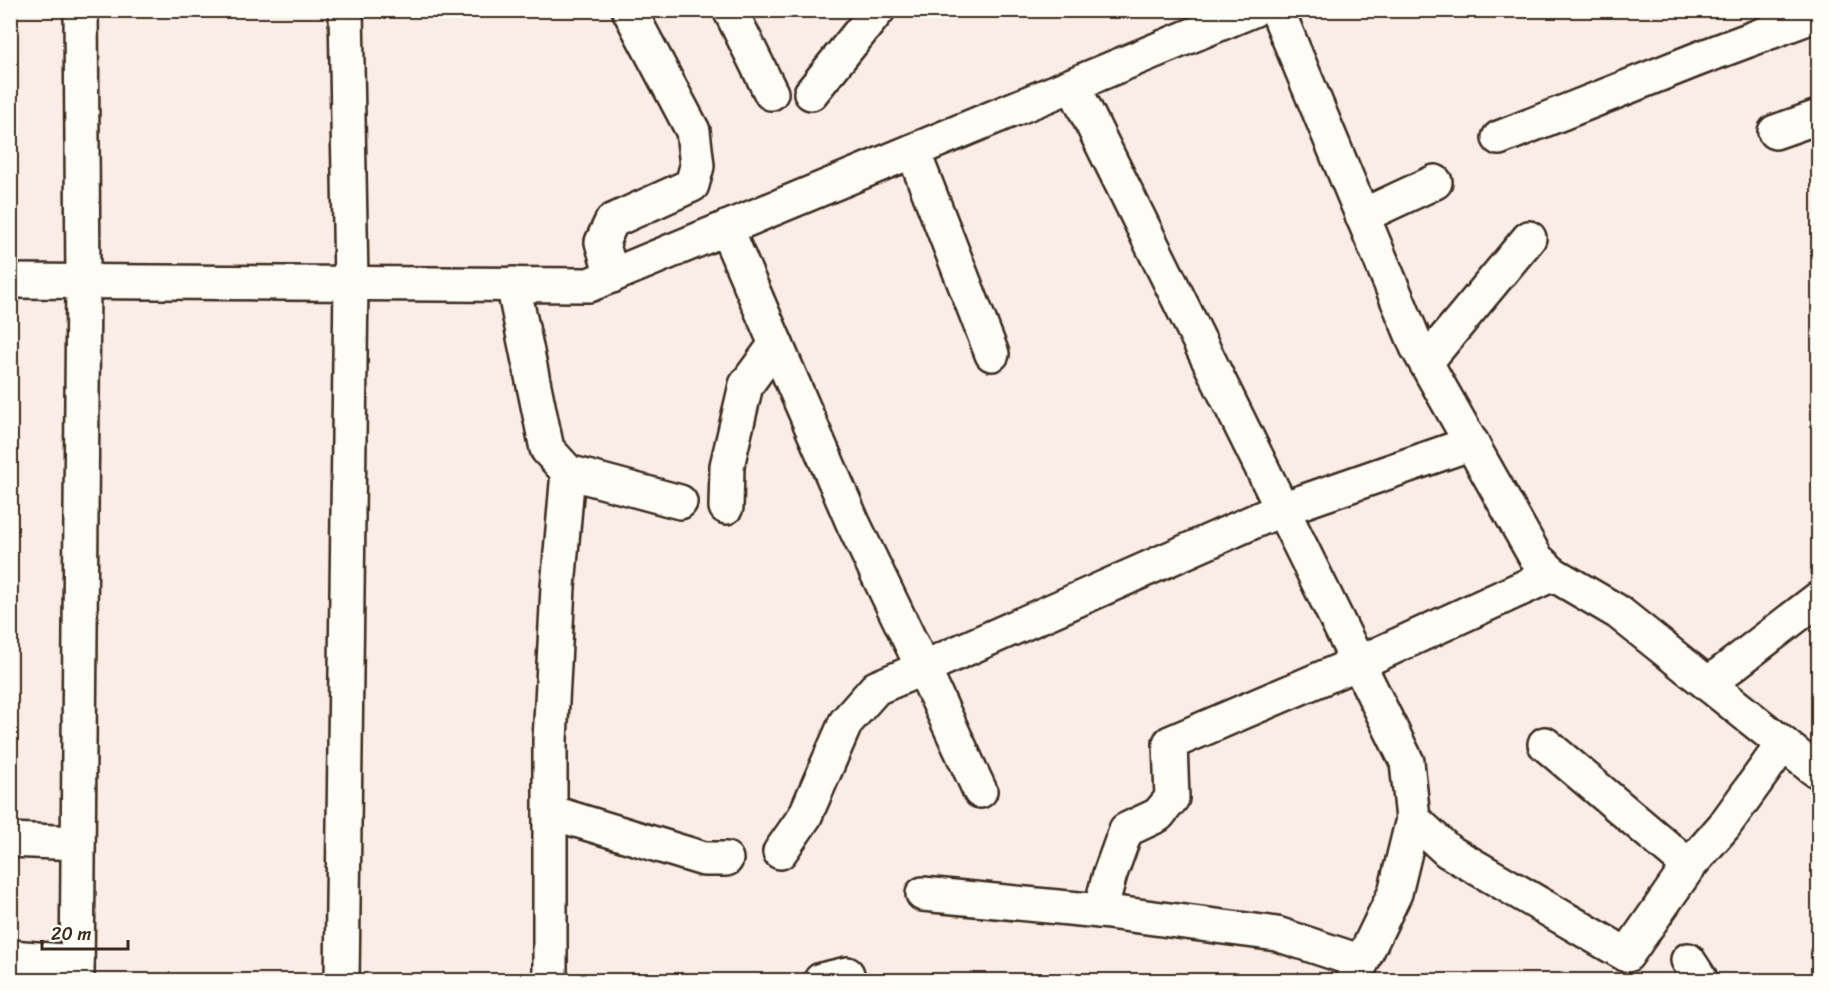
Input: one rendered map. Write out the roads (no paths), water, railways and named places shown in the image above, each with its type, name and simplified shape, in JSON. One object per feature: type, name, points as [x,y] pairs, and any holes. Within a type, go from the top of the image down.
[{"type":"street","points":[[10,957],[77,971],[83,281],[81,10]]},
{"type":"street","points":[[342,981],[351,282],[346,10]]},
{"type":"street","points":[[612,276],[602,242],[612,221],[692,185],[697,166],[693,131],[628,10]]},
{"type":"street","points":[[730,10],[771,93]]},
{"type":"street","points":[[811,93],[878,10]]},
{"type":"street","points":[[10,280],[589,285],[1253,10]]},
{"type":"street","points":[[1276,10],[1417,347],[1536,558],[1553,574],[1618,612],[1818,771]]},
{"type":"street","points":[[1498,138],[1818,14]]},
{"type":"street","points":[[923,894],[1100,912],[1277,934],[1358,971],[1395,893],[1413,819],[1407,762],[1073,85]]},
{"type":"street","points":[[1775,132],[1818,117]]},
{"type":"street","points":[[913,151],[992,354]]},
{"type":"street","points":[[1362,216],[1435,182]]},
{"type":"street","points":[[726,228],[854,523],[980,791]]},
{"type":"street","points":[[1425,362],[1529,238]]},
{"type":"street","points":[[513,284],[547,449],[568,472],[680,502]]},
{"type":"street","points":[[726,507],[727,466],[746,385],[776,345]]},
{"type":"street","points":[[780,852],[805,816],[846,722],[876,688],[1282,509],[1472,443]]},
{"type":"street","points":[[549,981],[550,740],[558,587],[568,472]]},
{"type":"street","points":[[1100,912],[1125,830],[1158,815],[1172,798],[1170,743],[1358,663],[1553,574]]},
{"type":"street","points":[[1708,684],[1818,599]]},
{"type":"street","points":[[1545,744],[1689,866]]},
{"type":"street","points":[[1413,819],[1448,851],[1627,955],[1689,866],[1724,826],[1783,744]]},
{"type":"street","points":[[550,812],[704,859],[726,859]]},
{"type":"street","points":[[10,840],[78,843]]}]
